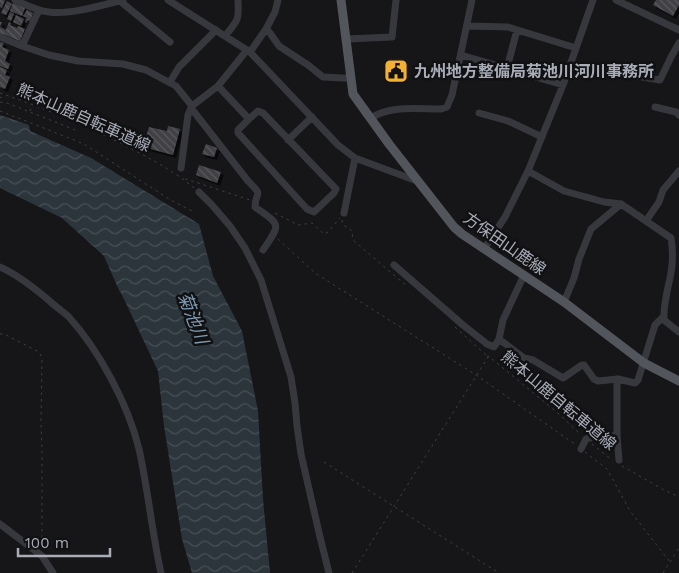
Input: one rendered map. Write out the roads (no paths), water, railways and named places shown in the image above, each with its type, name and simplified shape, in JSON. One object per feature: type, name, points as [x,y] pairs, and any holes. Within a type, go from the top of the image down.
[{"type":"main road","name":"方保田山鹿線","points":[[341,0],[353,94],[454,227],[564,302],[644,363],[679,381]]},
{"type":"street","points":[[15,0],[50,13],[66,13],[121,0],[170,42]]},
{"type":"street","points":[[168,0],[248,51],[338,145],[355,158],[418,181]]},
{"type":"street","points":[[225,36],[238,17],[238,0]]},
{"type":"street","points":[[181,168],[188,115],[191,107],[218,86],[266,29],[275,12],[278,0]]},
{"type":"street","points":[[347,39],[392,37],[396,0]]},
{"type":"street","points":[[371,118],[380,113],[399,109],[441,109],[447,107],[452,94],[472,0]]},
{"type":"street","points":[[484,249],[505,217],[528,171],[563,84],[593,0]]},
{"type":"street","points":[[616,0],[679,30]]},
{"type":"street","points":[[22,46],[39,10]]},
{"type":"street","points":[[467,26],[508,27],[576,48]]},
{"type":"street","points":[[266,29],[280,46],[323,77],[350,78]]},
{"type":"street","points":[[170,82],[180,67],[216,30]]},
{"type":"street","points":[[507,68],[517,30]]},
{"type":"street","points":[[0,38],[49,55],[78,61],[123,64],[146,70],[176,86],[248,181],[258,191],[259,194],[254,204],[255,207],[276,224],[274,235],[264,250]]},
{"type":"street","points":[[606,71],[660,80],[679,43]]},
{"type":"street","points":[[460,55],[563,84]]},
{"type":"street","points":[[218,86],[249,119]]},
{"type":"street","points":[[655,108],[676,112],[679,115]]},
{"type":"street","points":[[258,112],[263,113],[336,189],[314,212],[307,209],[238,133],[238,130],[249,119],[258,112]]},
{"type":"street","points":[[480,113],[508,121],[542,137]]},
{"type":"street","points":[[288,140],[312,118]]},
{"type":"street","points":[[344,213],[355,158]]},
{"type":"street","points":[[528,171],[564,191],[604,202],[621,204],[675,242],[672,271],[666,294],[664,320],[679,332]]},
{"type":"street","points":[[646,221],[659,202],[663,190],[679,171]]},
{"type":"street","points":[[670,182],[679,183]]},
{"type":"street","points":[[199,192],[235,233],[261,280],[291,377],[301,454],[329,573]]},
{"type":"street","points":[[564,302],[591,229],[621,204]]},
{"type":"street","points":[[394,265],[463,325],[487,344],[494,347],[499,339],[504,320],[524,275]]},
{"type":"street","points":[[0,268],[17,276],[38,290],[67,316],[106,370],[131,422],[148,497],[161,573]]},
{"type":"street","points":[[499,339],[524,358],[532,360],[562,378],[582,365],[598,381],[617,379],[635,383],[638,380],[644,363],[655,325],[664,316]]},
{"type":"street","points":[[617,379],[619,463]]},
{"type":"street","points":[[581,449],[586,439],[617,435]]},
{"type":"street","points":[[0,524],[42,556],[53,573]]},
{"type":"water","name":"菊池川","points":[[0,115],[29,125],[30,131],[91,158],[199,224],[213,276],[242,331],[258,411],[263,499],[270,573],[192,573],[182,539],[164,426],[158,371],[104,256],[62,218],[0,188]]},
{"type":"place","name":"九州地方整備局菊池川河川事務所","points":[[396,71]]}]
